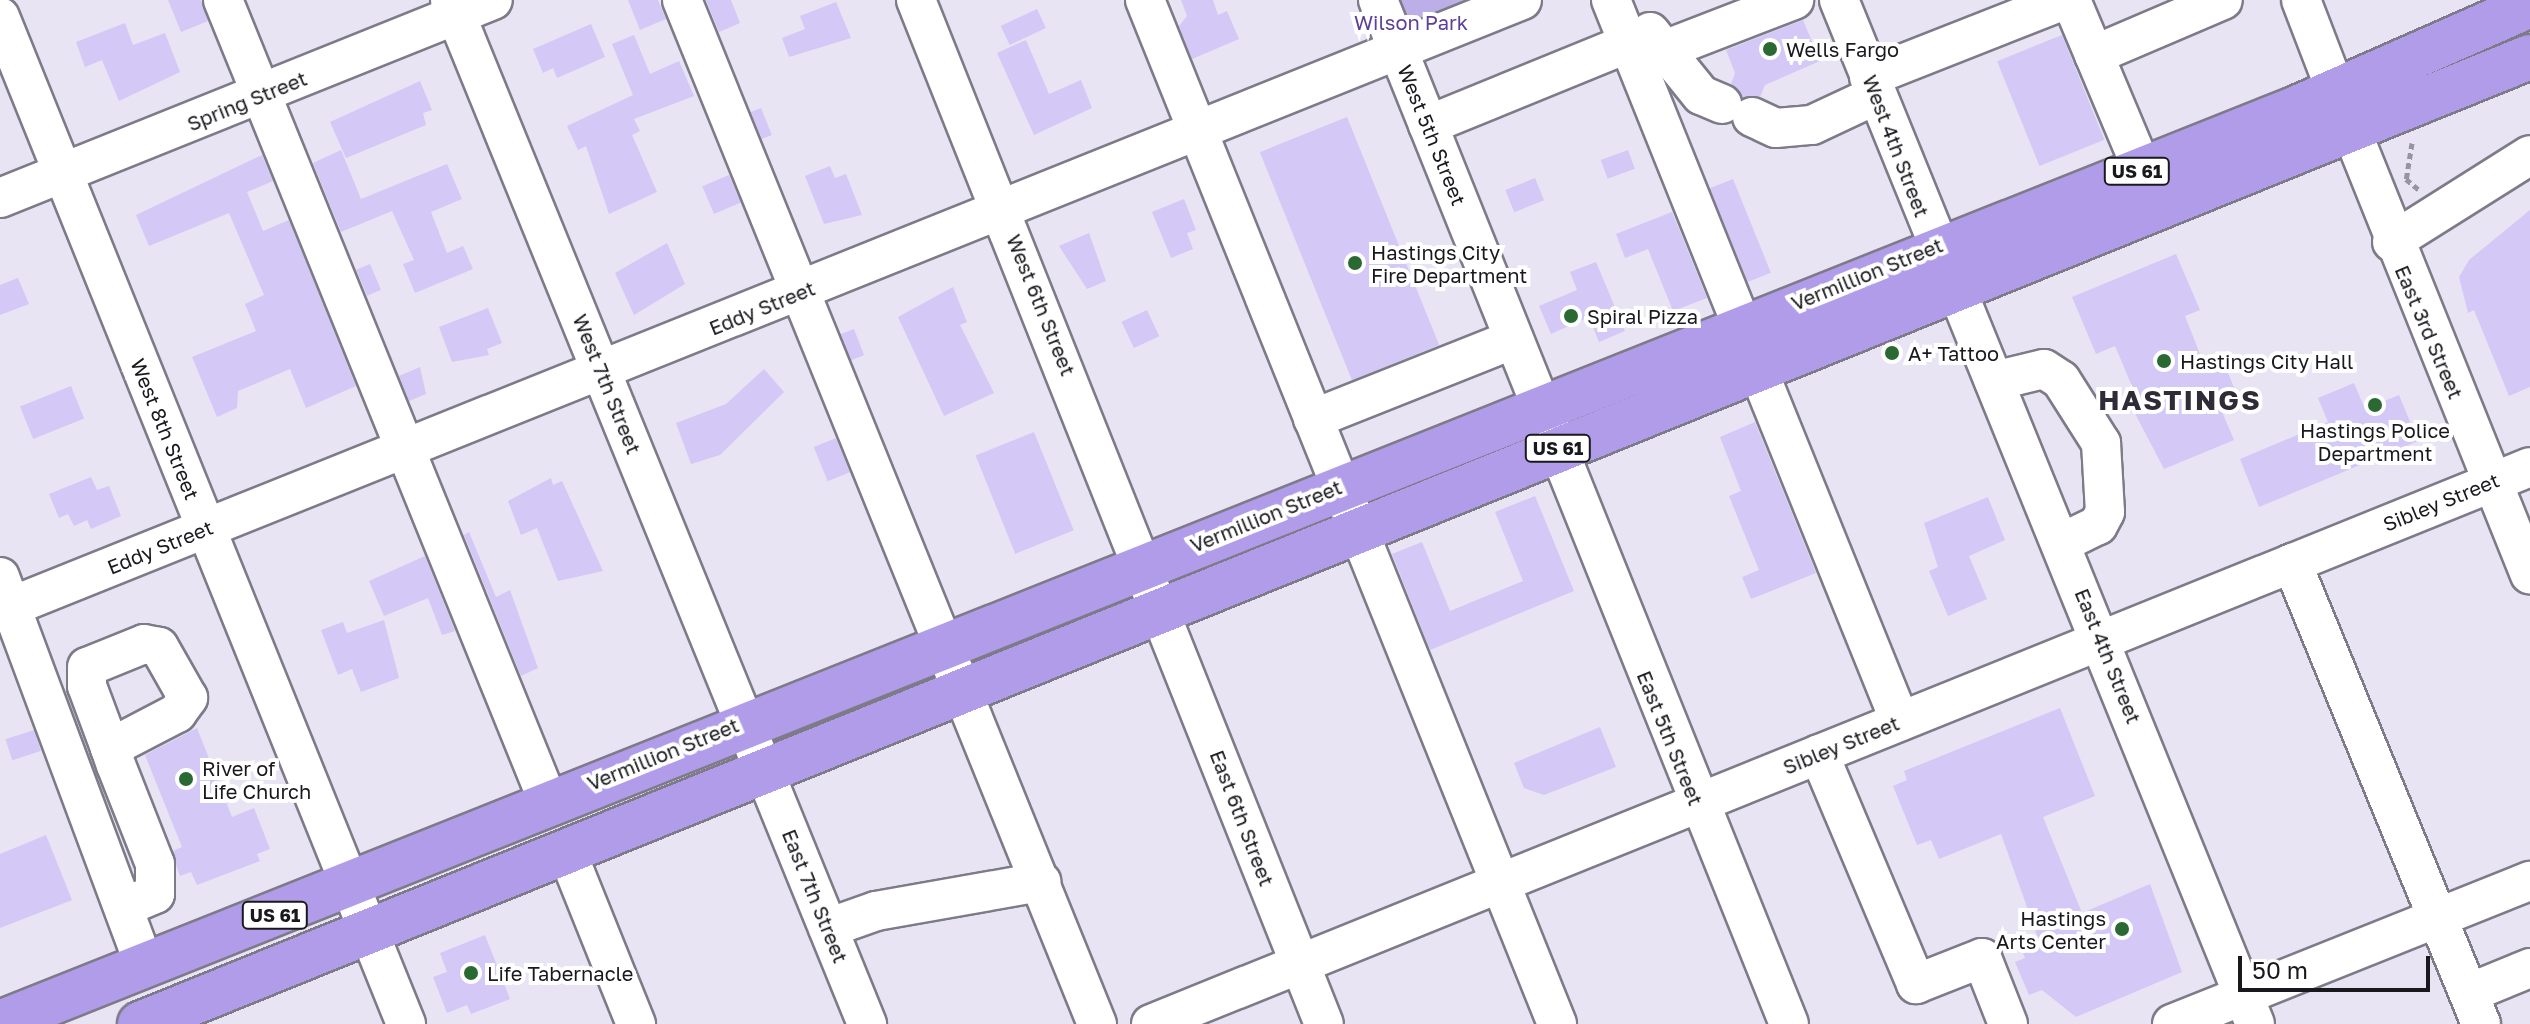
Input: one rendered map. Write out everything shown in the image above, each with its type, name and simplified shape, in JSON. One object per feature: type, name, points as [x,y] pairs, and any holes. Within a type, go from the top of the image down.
[{"type":"highway","name":"Vermillion Street","points":[[0,1023],[352,884],[745,721],[1144,566],[1741,324],[2336,91],[2530,5]]},
{"type":"highway","name":"US 61","points":[[140,1024],[763,768],[1162,611],[1557,449],[2352,132],[2530,57]]},
{"type":"street","points":[[223,0],[548,801]]},
{"type":"street","name":"Spring Street","points":[[0,198],[263,95],[453,7],[493,0]]},
{"type":"street","points":[[682,0],[1097,1024]]},
{"type":"street","name":"West 6th Street","points":[[916,0],[1004,212],[1162,611]]},
{"type":"street","points":[[1145,0],[1557,1024]]},
{"type":"street","name":"West 5th Street","points":[[1378,0],[1557,449]]},
{"type":"street","name":"Eddy Street","points":[[4,598],[205,529],[1004,212],[1522,0]]},
{"type":"street","points":[[1611,0],[1644,48],[1701,95],[1776,128],[1812,125],[1873,86],[2064,0]]},
{"type":"street","points":[[1635,0],[1644,48],[1741,324]]},
{"type":"street","name":"West 4th Street","points":[[1839,0],[1936,247],[1956,290]]},
{"type":"street","points":[[2071,0],[2142,169]]},
{"type":"street","points":[[2094,55],[2223,0]]},
{"type":"street","points":[[2301,0],[2336,91]]},
{"type":"street","points":[[1428,125],[1644,48],[1787,3]]},
{"type":"street","name":"West 7th Street","points":[[453,7],[763,768]]},
{"type":"street","name":"West 8th Street","points":[[0,17],[406,1024]]},
{"type":"street","name":"East 3rd Street","points":[[2352,132],[2392,242],[2530,575]]},
{"type":"street","points":[[2392,242],[2530,155]]},
{"type":"street","name":"East 4th Street","points":[[1956,290],[2063,542],[2249,1009]]},
{"type":"street","points":[[1313,419],[1514,339]]},
{"type":"street","points":[[1994,381],[2044,369],[2061,380],[2101,443],[2105,512],[2098,525],[2063,542]]},
{"type":"street","points":[[1758,370],[1900,721]]},
{"type":"street","name":"East 5th Street","points":[[1557,449],[1696,804],[1789,1024]]},
{"type":"street","name":"Sibley Street","points":[[1151,1024],[2530,467]]},
{"type":"street","points":[[2292,563],[2475,1008],[2530,968]]},
{"type":"street","points":[[4,598],[39,676],[145,966]]},
{"type":"street","name":"East 6th Street","points":[[1162,611],[1324,1024]]},
{"type":"street","points":[[39,676],[68,662],[87,667],[144,644],[159,647],[188,698],[177,713],[110,748]]},
{"type":"street","points":[[87,667],[110,748],[155,864],[155,894],[124,907]]},
{"type":"street","points":[[1819,754],[1916,984],[1982,958],[2008,1024]]},
{"type":"street","name":"East 7th Street","points":[[763,768],[867,1024]]},
{"type":"street","points":[[566,850],[636,1024]]},
{"type":"street","points":[[2172,1024],[2249,1009],[2440,917],[2530,881]]},
{"type":"street","points":[[828,928],[876,911],[1041,882]]},
{"type":"green space","name":"Wilson Park","points":[[1378,0],[1522,0],[1398,50]]},
{"type":"building","points":[[168,0],[201,0],[208,21],[181,32]]},
{"type":"building","points":[[628,0],[658,0],[666,19],[640,30]]},
{"type":"building","points":[[706,0],[731,0],[740,23],[719,32]]},
{"type":"building","points":[[1181,0],[1213,0],[1218,15],[1227,11],[1239,39],[1192,59],[1179,26],[1187,16]]},
{"type":"building","points":[[836,2],[851,38],[789,57],[782,38],[805,29],[800,16]]},
{"type":"building","points":[[1037,9],[1046,28],[1010,45],[1001,26]]},
{"type":"building","name":"Wells Fargo","points":[[1803,20],[1820,61],[1765,85],[1760,97],[1742,98],[1731,84],[1735,73],[1726,50]]},
{"type":"building","points":[[125,23],[133,45],[165,33],[180,72],[119,101],[102,60],[85,67],[76,42]]},
{"type":"building","points":[[591,24],[605,57],[557,78],[553,68],[543,73],[533,49]]},
{"type":"building","points":[[634,35],[650,74],[679,61],[694,96],[634,119],[640,131],[632,135],[657,192],[609,214],[586,146],[578,150],[567,126],[633,95],[612,44]]},
{"type":"building","points":[[2062,35],[2104,140],[2039,166],[1997,61]]},
{"type":"building","points":[[1026,40],[1049,94],[1081,80],[1092,108],[1034,135],[997,53]]},
{"type":"building","points":[[420,81],[432,110],[423,113],[426,125],[346,158],[330,122]]},
{"type":"building","points":[[761,108],[772,135],[762,139],[751,112]]},
{"type":"building","name":"Hastings City Fire Department","points":[[1347,117],[1439,345],[1352,380],[1260,152]]},
{"type":"building","points":[[341,150],[361,199],[447,164],[462,199],[431,212],[447,253],[463,246],[473,269],[415,293],[403,264],[414,260],[392,211],[341,232],[313,163]]},
{"type":"building","points":[[1628,150],[1635,169],[1608,179],[1601,160]]},
{"type":"building","points":[[262,155],[273,181],[247,192],[263,231],[289,220],[356,386],[306,408],[290,369],[238,391],[237,408],[217,417],[192,357],[256,331],[245,304],[264,295],[229,213],[149,246],[136,215]]},
{"type":"building","points":[[830,166],[835,178],[846,174],[862,215],[824,224],[805,176]]},
{"type":"building","points":[[729,175],[741,203],[714,214],[702,186]]},
{"type":"building","points":[[1535,178],[1544,200],[1514,212],[1505,190]]},
{"type":"building","points":[[1733,179],[1771,273],[1748,282],[1710,188]]},
{"type":"building","points":[[1184,199],[1196,230],[1187,233],[1193,249],[1171,258],[1152,212]]},
{"type":"building","points":[[2530,210],[2530,387],[2509,396],[2474,310],[2468,313],[2459,277],[2469,260]]},
{"type":"building","points":[[1672,212],[1707,298],[1673,311],[1648,249],[1625,258],[1616,234]]},
{"type":"building","points":[[1089,233],[1106,281],[1087,289],[1059,246]]},
{"type":"building","points":[[667,243],[685,284],[634,315],[615,273]]},
{"type":"building","name":"Hastings City Hall","points":[[2176,254],[2200,310],[2185,316],[2205,367],[2222,359],[2239,399],[2220,407],[2234,440],[2164,469],[2129,402],[2137,398],[2115,346],[2096,354],[2072,297]]},
{"type":"building","points":[[1596,262],[1625,331],[1599,342],[1589,317],[1551,334],[1539,306],[1577,290],[1570,272]]},
{"type":"building","points":[[370,264],[381,290],[367,296],[356,270]]},
{"type":"building","points":[[18,278],[29,304],[0,315],[0,285]]},
{"type":"building","points":[[953,287],[967,322],[960,325],[994,393],[944,416],[898,317]]},
{"type":"building","points":[[488,308],[502,343],[487,349],[489,355],[452,362],[439,327]]},
{"type":"building","points":[[1147,310],[1159,336],[1134,348],[1122,322]]},
{"type":"building","points":[[854,329],[864,355],[851,360],[841,334]]},
{"type":"building","points":[[420,367],[426,394],[409,401],[399,376]]},
{"type":"building","points":[[764,369],[784,392],[720,455],[691,464],[676,423],[726,404]]},
{"type":"building","points":[[2354,383],[2365,409],[2399,395],[2418,441],[2259,507],[2240,459],[2328,422],[2318,398]]},
{"type":"building","points":[[71,386],[84,418],[33,439],[20,407]]},
{"type":"building","points":[[1755,422],[1816,573],[1751,599],[1742,577],[1759,570],[1729,496],[1741,491],[1720,437]]},
{"type":"building","points":[[1034,432],[1074,530],[1015,554],[976,456]]},
{"type":"building","points":[[836,438],[850,472],[828,481],[814,447]]},
{"type":"building","points":[[91,477],[97,490],[109,486],[121,516],[91,529],[87,520],[74,526],[68,514],[59,518],[49,494]]},
{"type":"building","points":[[551,478],[553,485],[562,481],[603,571],[558,581],[537,528],[521,535],[508,501]]},
{"type":"building","points":[[1535,496],[1574,591],[1430,650],[1392,554],[1422,542],[1450,611],[1523,581],[1495,512]]},
{"type":"building","points":[[1988,497],[2005,540],[1969,556],[1987,599],[1948,616],[1929,571],[1938,567],[1924,523]]},
{"type":"building","points":[[469,532],[496,597],[510,590],[538,668],[521,676],[464,535]]},
{"type":"building","points":[[425,556],[455,631],[442,635],[428,598],[384,616],[369,581]]},
{"type":"building","points":[[384,620],[399,678],[361,692],[352,669],[338,675],[321,630],[343,622],[347,633]]},
{"type":"building","points":[[2060,708],[2095,796],[2043,817],[2082,913],[2150,884],[2182,972],[2076,1017],[2042,990],[2029,995],[2015,962],[2025,958],[2020,946],[2038,938],[2001,834],[1939,859],[1931,840],[1917,845],[1893,786],[1907,780],[1904,771]]},
{"type":"building","points":[[1600,727],[1616,767],[1544,795],[1524,788],[1514,763]]},
{"type":"building","name":"River of Life Church","points":[[197,728],[232,817],[254,808],[270,849],[257,854],[260,861],[197,885],[191,872],[180,876],[173,851],[182,847],[145,755]]},
{"type":"building","points":[[34,730],[41,751],[12,760],[5,739]]},
{"type":"building","points":[[46,835],[72,900],[0,928],[0,854]]},
{"type":"building","name":"Life Tabernacle","points":[[485,935],[510,999],[471,1014],[467,1005],[447,1013],[433,977],[447,972],[440,953]]},
{"type":"place","name":"Wells Fargo","points":[[1770,49]]},
{"type":"place","name":"Hastings City Fire Department","points":[[1355,263]]},
{"type":"place","name":"Spiral Pizza","points":[[1571,316]]},
{"type":"place","name":"A+ Tattoo","points":[[1892,353]]},
{"type":"place","name":"Hastings City Hall","points":[[2164,361]]},
{"type":"place","name":"Hastings Police Department","points":[[2375,405]]},
{"type":"place","name":"River of Life Church","points":[[186,779]]},
{"type":"place","name":"Hastings Arts Center","points":[[2122,929]]},
{"type":"place","name":"Life Tabernacle","points":[[471,973]]},
{"type":"district","name":"HASTINGS","points":[[2180,400]]}]
